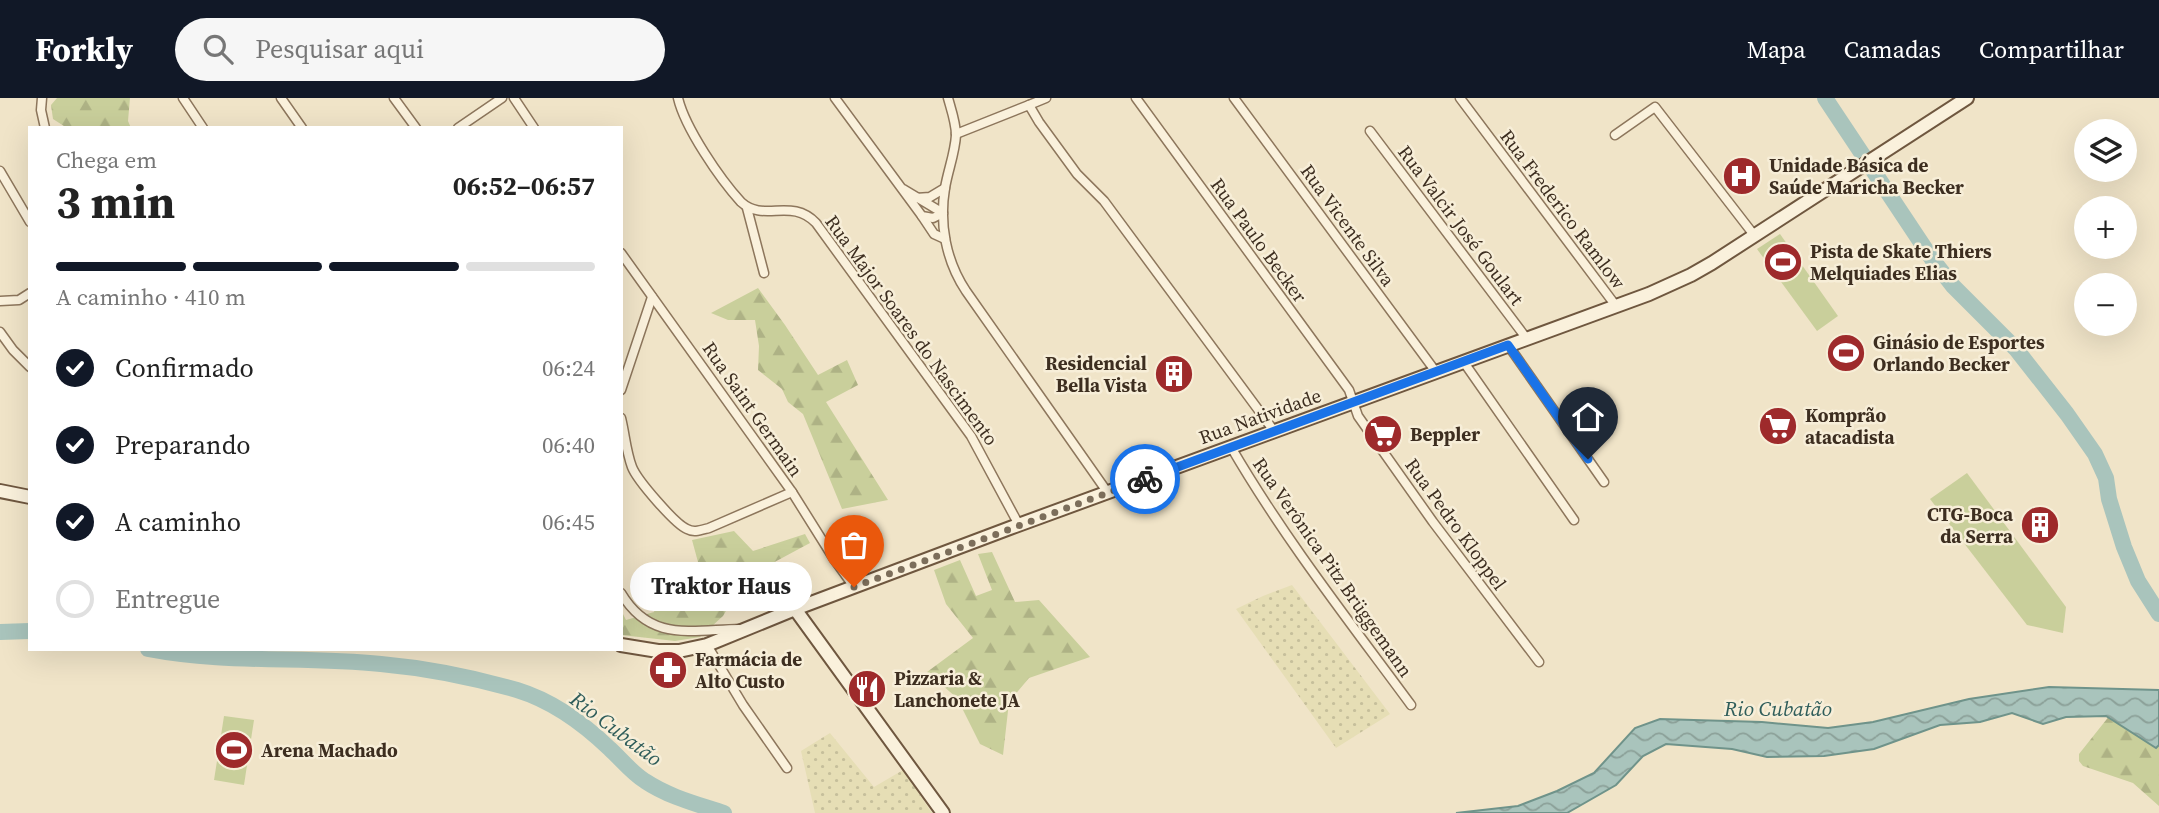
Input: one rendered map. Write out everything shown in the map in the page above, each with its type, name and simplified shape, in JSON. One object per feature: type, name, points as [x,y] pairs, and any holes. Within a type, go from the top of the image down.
[{"type":"main road","name":"Rua Natividade","points":[[623,646],[636,649],[678,651],[707,645],[794,609],[1670,285],[1692,275],[1967,98]]},
{"type":"main road","points":[[0,491],[28,497]]},
{"type":"main road","points":[[794,609],[943,813]]},
{"type":"street","points":[[42,98],[45,126]]},
{"type":"street","points":[[183,98],[202,126]]},
{"type":"street","points":[[281,98],[301,126]]},
{"type":"street","points":[[394,98],[415,126]]},
{"type":"street","points":[[461,126],[502,98]]},
{"type":"street","points":[[514,98],[533,126]]},
{"type":"street","points":[[678,98],[695,138],[737,199],[747,208],[764,273]]},
{"type":"street","points":[[835,98],[934,234],[945,239]]},
{"type":"street","points":[[948,98],[956,134],[943,212],[945,239],[952,267],[966,292],[1108,493]]},
{"type":"street","points":[[956,134],[1046,98]]},
{"type":"street","name":"Rua Paulo Becker","points":[[1136,98],[1349,390],[1353,402]]},
{"type":"street","name":"Rua Vicente Silva","points":[[1234,98],[1436,372]]},
{"type":"street","name":"Rua Frederico Ramlow","points":[[1460,98],[1616,306]]},
{"type":"street","points":[[1029,105],[1077,174],[1096,191],[1113,212],[1274,431]]},
{"type":"street","points":[[1615,135],[1655,107],[1754,235]]},
{"type":"street","name":"Rua Valcir José Goulart","points":[[1370,131],[1527,339]]},
{"type":"street","points":[[0,171],[28,219]]},
{"type":"street","points":[[916,198],[930,197],[945,188]]},
{"type":"street","points":[[903,189],[943,212]]},
{"type":"street","name":"Rua Major Soares do Nascimento","points":[[747,208],[762,211],[795,210],[808,215],[816,223],[971,436],[1019,525]]},
{"type":"street","points":[[922,216],[933,218],[943,212]]},
{"type":"street","name":"Rua Saint Germain","points":[[623,256],[720,388],[854,587]]},
{"type":"street","points":[[0,301],[19,299],[28,294]]},
{"type":"street","points":[[623,384],[652,297]]},
{"type":"street","points":[[0,332],[28,365]]},
{"type":"street","points":[[1508,345],[1604,482]]},
{"type":"street","points":[[1463,361],[1574,520]]},
{"type":"street","name":"Rua Pedro Kloppel","points":[[1353,402],[1358,416],[1433,522],[1539,662]]},
{"type":"street","points":[[623,430],[626,448],[637,477],[687,530],[705,530],[792,492]]},
{"type":"street","name":"Rua Verônica Pitz Brüggemann","points":[[1231,447],[1256,489],[1314,573],[1411,705]]},
{"type":"street","points":[[623,596],[638,617],[657,627],[680,631],[745,629]]},
{"type":"street","points":[[707,645],[738,697],[787,768]]},
{"type":"shaded area","points":[[1292,585],[1390,714],[1336,748],[1236,609]]},
{"type":"shaded area","points":[[830,733],[874,787],[903,770],[932,813],[815,813],[801,751]]},
{"type":"green space","points":[[57,98],[130,98],[128,121],[130,126],[64,126],[53,119],[51,105]]},
{"type":"green space","points":[[1780,234],[1838,316],[1817,331],[1757,249]]},
{"type":"green space","points":[[758,288],[818,375],[847,360],[858,385],[826,402],[888,500],[842,509],[803,414],[788,402],[782,389],[758,370],[759,346],[755,320],[728,320],[711,313]]},
{"type":"green space","points":[[1967,473],[2066,607],[2063,633],[2027,625],[1930,499]]},
{"type":"green space","points":[[734,531],[753,551],[805,534],[810,543],[745,578],[723,616],[700,637],[675,641],[623,635],[623,614],[626,620],[654,612],[661,591],[698,562],[692,540]]},
{"type":"green space","points":[[992,552],[1015,602],[1039,600],[1090,657],[1029,678],[1009,702],[1003,755],[980,744],[957,698],[927,672],[973,638],[946,604],[934,570],[960,560],[976,596],[992,590],[978,554]]},
{"type":"green space","points":[[2114,710],[2159,721],[2159,806],[2133,783],[2083,766],[2079,761],[2079,754]]},
{"type":"green space","name":"Arena Machado","points":[[224,716],[254,720],[244,785],[214,780]]},
{"type":"water","points":[[2049,687],[2159,690],[2159,745],[2156,748],[2106,716],[2066,717],[2043,724],[2012,713],[1980,722],[1940,725],[1874,749],[1824,756],[1767,757],[1732,749],[1666,744],[1643,756],[1616,785],[1567,813],[1456,813],[1518,806],[1557,791],[1594,773],[1635,728],[1660,719],[1762,722],[1828,728],[1873,722],[1969,699]]},
{"type":"waterway","points":[[1825,98],[1932,259],[1953,286],[2016,349],[2095,454],[2106,478],[2109,499],[2124,547],[2138,581],[2159,614]]},
{"type":"waterway","name":"Rio Cubatão","points":[[0,632],[28,631]]},
{"type":"waterway","name":"Rio Cubatão","points":[[160,651],[206,657],[398,666],[450,674],[517,690],[543,700],[578,722],[654,787],[724,813]]},
{"type":"way so far","points":[[854,587],[1145,479]]},
{"type":"place","name":"Unidade Básica de Saúde Maricha Becker","points":[[1742,176]]},
{"type":"place","name":"Pista de Skate Thiers Melquiades Elias","points":[[1783,262]]},
{"type":"place","name":"Ginásio de Esportes Orlando Becker","points":[[1846,353]]},
{"type":"place","name":"Residencial Bella Vista","points":[[1174,374]]},
{"type":"place","name":"Komprão atacadista","points":[[1778,426]]},
{"type":"place","name":"Beppler","points":[[1383,434]]},
{"type":"place","name":"CTG-Boca da Serra","points":[[2040,525]]},
{"type":"place","name":"Traktor Haus","points":[[854,587]]},
{"type":"place","name":"Farmácia de Alto Custo","points":[[668,670]]},
{"type":"place","name":"Pizzaria & Lanchonete JA","points":[[867,689]]},
{"type":"place","name":"Arena Machado","points":[[234,750]]},
{"type":"route","points":[[1145,479],[1508,345],[1588,459]]}]
